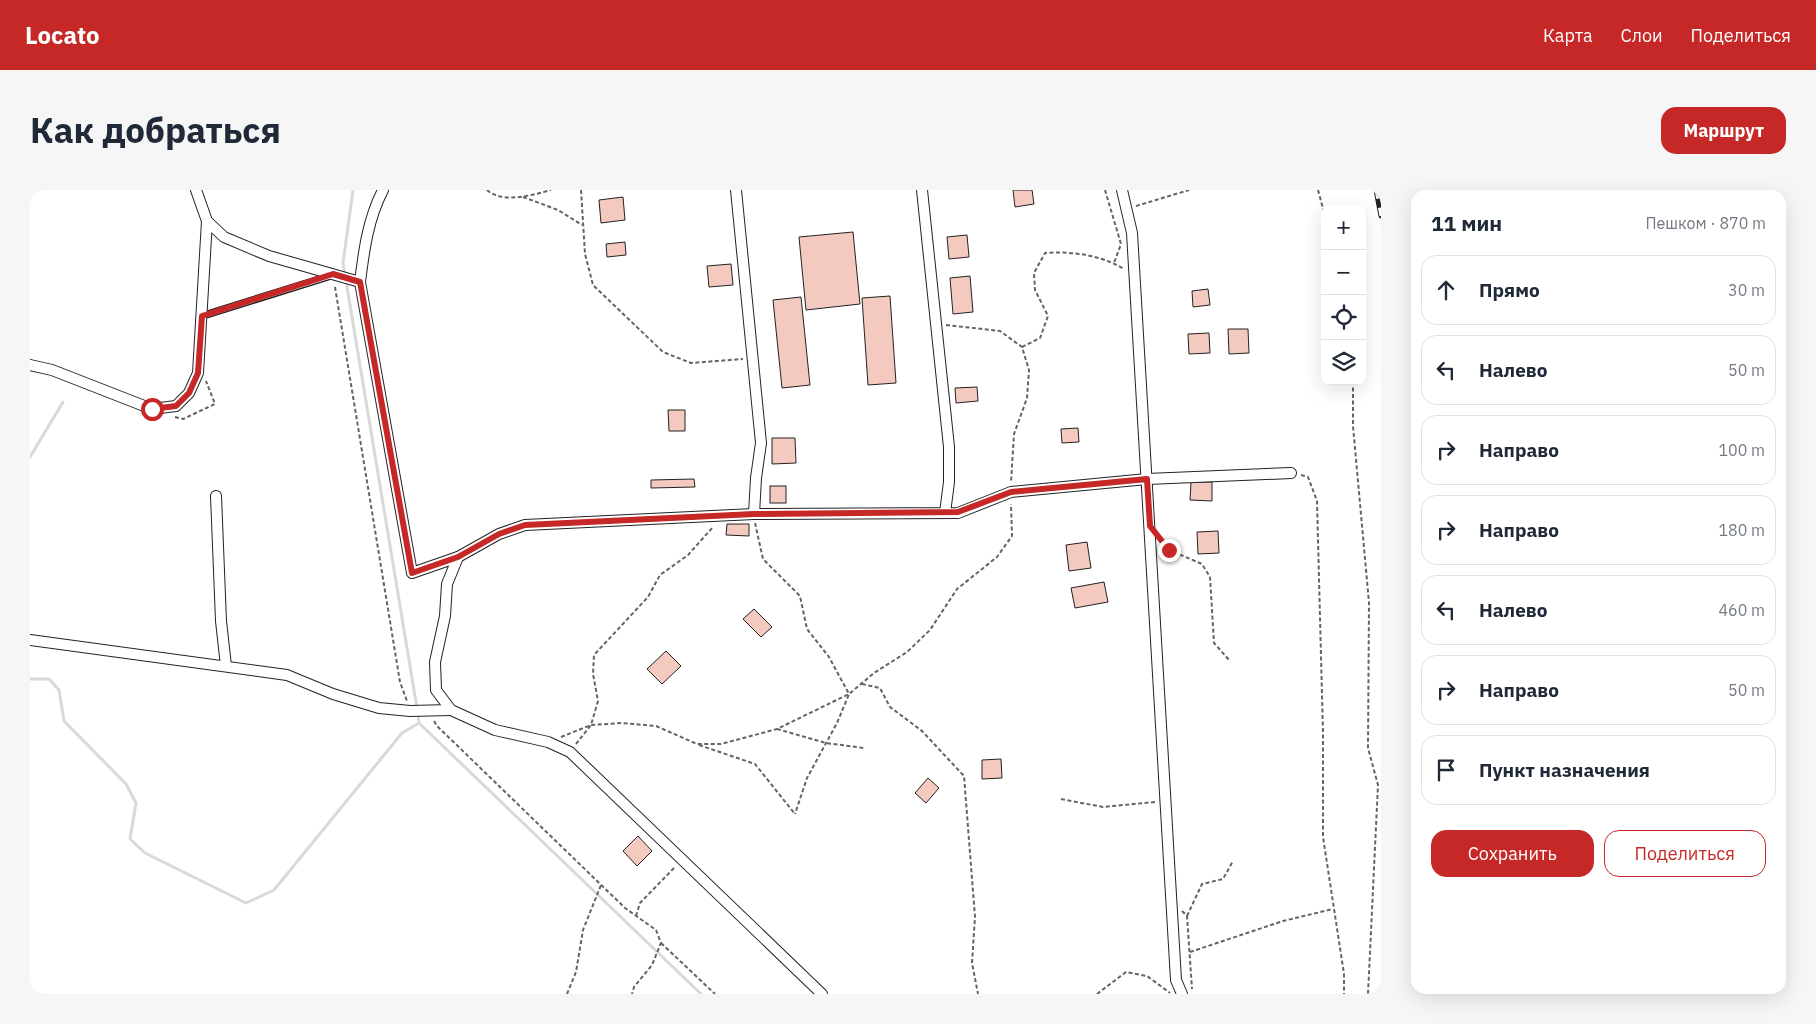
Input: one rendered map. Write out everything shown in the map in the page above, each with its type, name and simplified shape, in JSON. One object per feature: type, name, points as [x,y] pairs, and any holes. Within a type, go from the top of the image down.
[{"type":"street","points":[[30,365],[52,370],[152,409],[176,406],[189,393],[198,373],[207,220],[196,190]]},
{"type":"street","points":[[383,190],[377,201],[366,235],[360,282],[412,573],[458,557],[499,534],[525,525],[754,514],[958,512],[1011,492],[1147,479],[1291,473]]},
{"type":"street","points":[[736,190],[761,443],[756,478],[754,514]]},
{"type":"street","points":[[922,190],[949,447],[949,482],[945,512]]},
{"type":"street","points":[[1122,190],[1132,233],[1176,980],[1182,994]]},
{"type":"street","points":[[207,220],[224,237],[269,256],[360,282]]},
{"type":"street","points":[[216,496],[221,622],[226,666]]},
{"type":"street","points":[[451,710],[436,690],[435,662],[445,616],[448,584],[458,557]]},
{"type":"street","points":[[30,640],[287,675],[333,694],[379,708],[410,711],[451,710],[495,730],[548,742],[570,752],[822,994]]},
{"type":"lane","points":[[202,316],[333,274]]},
{"type":"path","points":[[487,190],[492,195],[523,198],[558,210],[583,225]]},
{"type":"path","points":[[523,198],[551,190]]},
{"type":"path","points":[[581,190],[585,254],[593,285],[664,352],[691,363],[753,359]]},
{"type":"path","points":[[1105,190],[1121,244],[1114,263]]},
{"type":"path","points":[[1126,209],[1189,190]]},
{"type":"path","points":[[1318,190],[1322,205]]},
{"type":"path","points":[[1022,347],[1040,338],[1048,316],[1035,290],[1034,273],[1045,253],[1069,251],[1114,263],[1133,275]]},
{"type":"path","points":[[333,274],[400,682],[410,711]]},
{"type":"path","points":[[697,744],[721,744],[777,729],[849,694],[874,672],[907,652],[930,630],[957,589],[997,557],[1012,536],[1011,492],[1014,434],[1028,398],[1029,370],[1022,347],[1000,331],[936,323]]},
{"type":"path","points":[[1352,385],[1353,426],[1369,603],[1368,748],[1378,785],[1368,994]]},
{"type":"path","points":[[1291,473],[1308,477],[1317,501],[1323,733],[1323,837],[1344,974],[1344,994]]},
{"type":"path","points":[[754,514],[763,559],[800,596],[808,629],[829,657],[849,694]]},
{"type":"path","points":[[570,752],[592,725],[598,701],[593,674],[594,655],[648,597],[660,575],[688,555],[724,515]]},
{"type":"path","points":[[1150,526],[1169,550],[1202,564],[1210,577],[1214,643],[1230,661]]},
{"type":"path","points":[[861,684],[880,688],[890,707],[922,732],[964,776],[975,917],[972,964],[978,994]]},
{"type":"path","points":[[548,742],[592,725],[622,722],[656,726],[697,744],[755,764],[795,814],[808,778],[849,694]]},
{"type":"path","points":[[428,710],[437,726],[625,908],[656,930],[661,943],[715,994]]},
{"type":"path","points":[[777,729],[826,743],[864,748]]},
{"type":"path","points":[[1061,799],[1103,807],[1166,801]]},
{"type":"path","points":[[636,916],[640,903],[682,860]]},
{"type":"path","points":[[1193,994],[1187,916],[1202,884],[1223,879],[1233,861]]},
{"type":"path","points":[[567,994],[576,972],[582,930],[601,885]]},
{"type":"path","points":[[1171,897],[1187,916]]},
{"type":"path","points":[[1190,952],[1283,921],[1334,909]]},
{"type":"path","points":[[632,994],[634,986],[652,965],[661,943]]},
{"type":"path","points":[[1098,994],[1126,972],[1147,976],[1172,994]]},
{"type":"building","points":[[1013,190],[1032,190],[1034,204],[1015,207]]},
{"type":"building","points":[[623,197],[625,220],[601,223],[599,200]]},
{"type":"building","points":[[853,232],[860,304],[806,310],[799,237]]},
{"type":"building","points":[[967,235],[969,257],[949,259],[947,237]]},
{"type":"building","points":[[625,242],[626,255],[607,257],[606,244]]},
{"type":"building","points":[[731,264],[733,285],[709,287],[707,266]]},
{"type":"building","points":[[970,276],[973,312],[953,314],[950,278]]},
{"type":"building","points":[[1208,289],[1210,305],[1193,307],[1192,291]]},
{"type":"building","points":[[890,296],[896,383],[868,385],[862,298]]},
{"type":"building","points":[[801,297],[810,385],[782,388],[773,300]]},
{"type":"building","points":[[1228,329],[1248,329],[1249,353],[1229,354]]},
{"type":"building","points":[[1209,333],[1210,353],[1189,354],[1188,334]]},
{"type":"building","points":[[977,387],[978,401],[956,403],[955,388]]},
{"type":"building","points":[[668,410],[685,410],[685,431],[669,431]]},
{"type":"building","points":[[1078,428],[1079,442],[1062,443],[1061,429]]},
{"type":"building","points":[[772,438],[795,438],[796,463],[772,464]]},
{"type":"building","points":[[694,479],[695,487],[651,488],[651,480]]},
{"type":"building","points":[[1191,482],[1212,482],[1212,501],[1190,500]]},
{"type":"building","points":[[770,486],[786,486],[786,503],[770,503]]},
{"type":"building","points":[[727,524],[749,524],[749,536],[726,535]]},
{"type":"building","points":[[1218,531],[1219,553],[1198,554],[1197,532]]},
{"type":"building","points":[[1087,542],[1091,568],[1069,571],[1066,545]]},
{"type":"building","points":[[1104,582],[1108,602],[1075,608],[1071,588]]},
{"type":"building","points":[[754,609],[772,627],[761,637],[743,619]]},
{"type":"building","points":[[666,651],[681,666],[662,684],[647,669]]},
{"type":"building","points":[[1001,759],[1002,778],[982,779],[982,760]]},
{"type":"building","points":[[928,778],[939,788],[926,803],[915,793]]},
{"type":"building","points":[[638,836],[652,851],[637,866],[623,851]]},
{"type":"waterway","points":[[353,190],[343,263],[417,708]]},
{"type":"waterway","points":[[30,457],[63,402]]},
{"type":"waterway","points":[[30,679],[49,679],[59,690],[64,721],[126,784],[136,803],[130,839],[145,853],[246,903],[274,890],[402,733],[419,723]]},
{"type":"waterway","points":[[418,714],[419,723],[701,994]]},
{"type":"railway","points":[[1376,190],[1381,216]]},
{"type":"route","points":[[152,409],[176,406],[189,393],[198,373],[202,316],[333,274],[360,282],[412,573],[458,557],[499,534],[525,525],[754,514],[958,512],[1011,492],[1147,479],[1150,526],[1169,550]]}]
